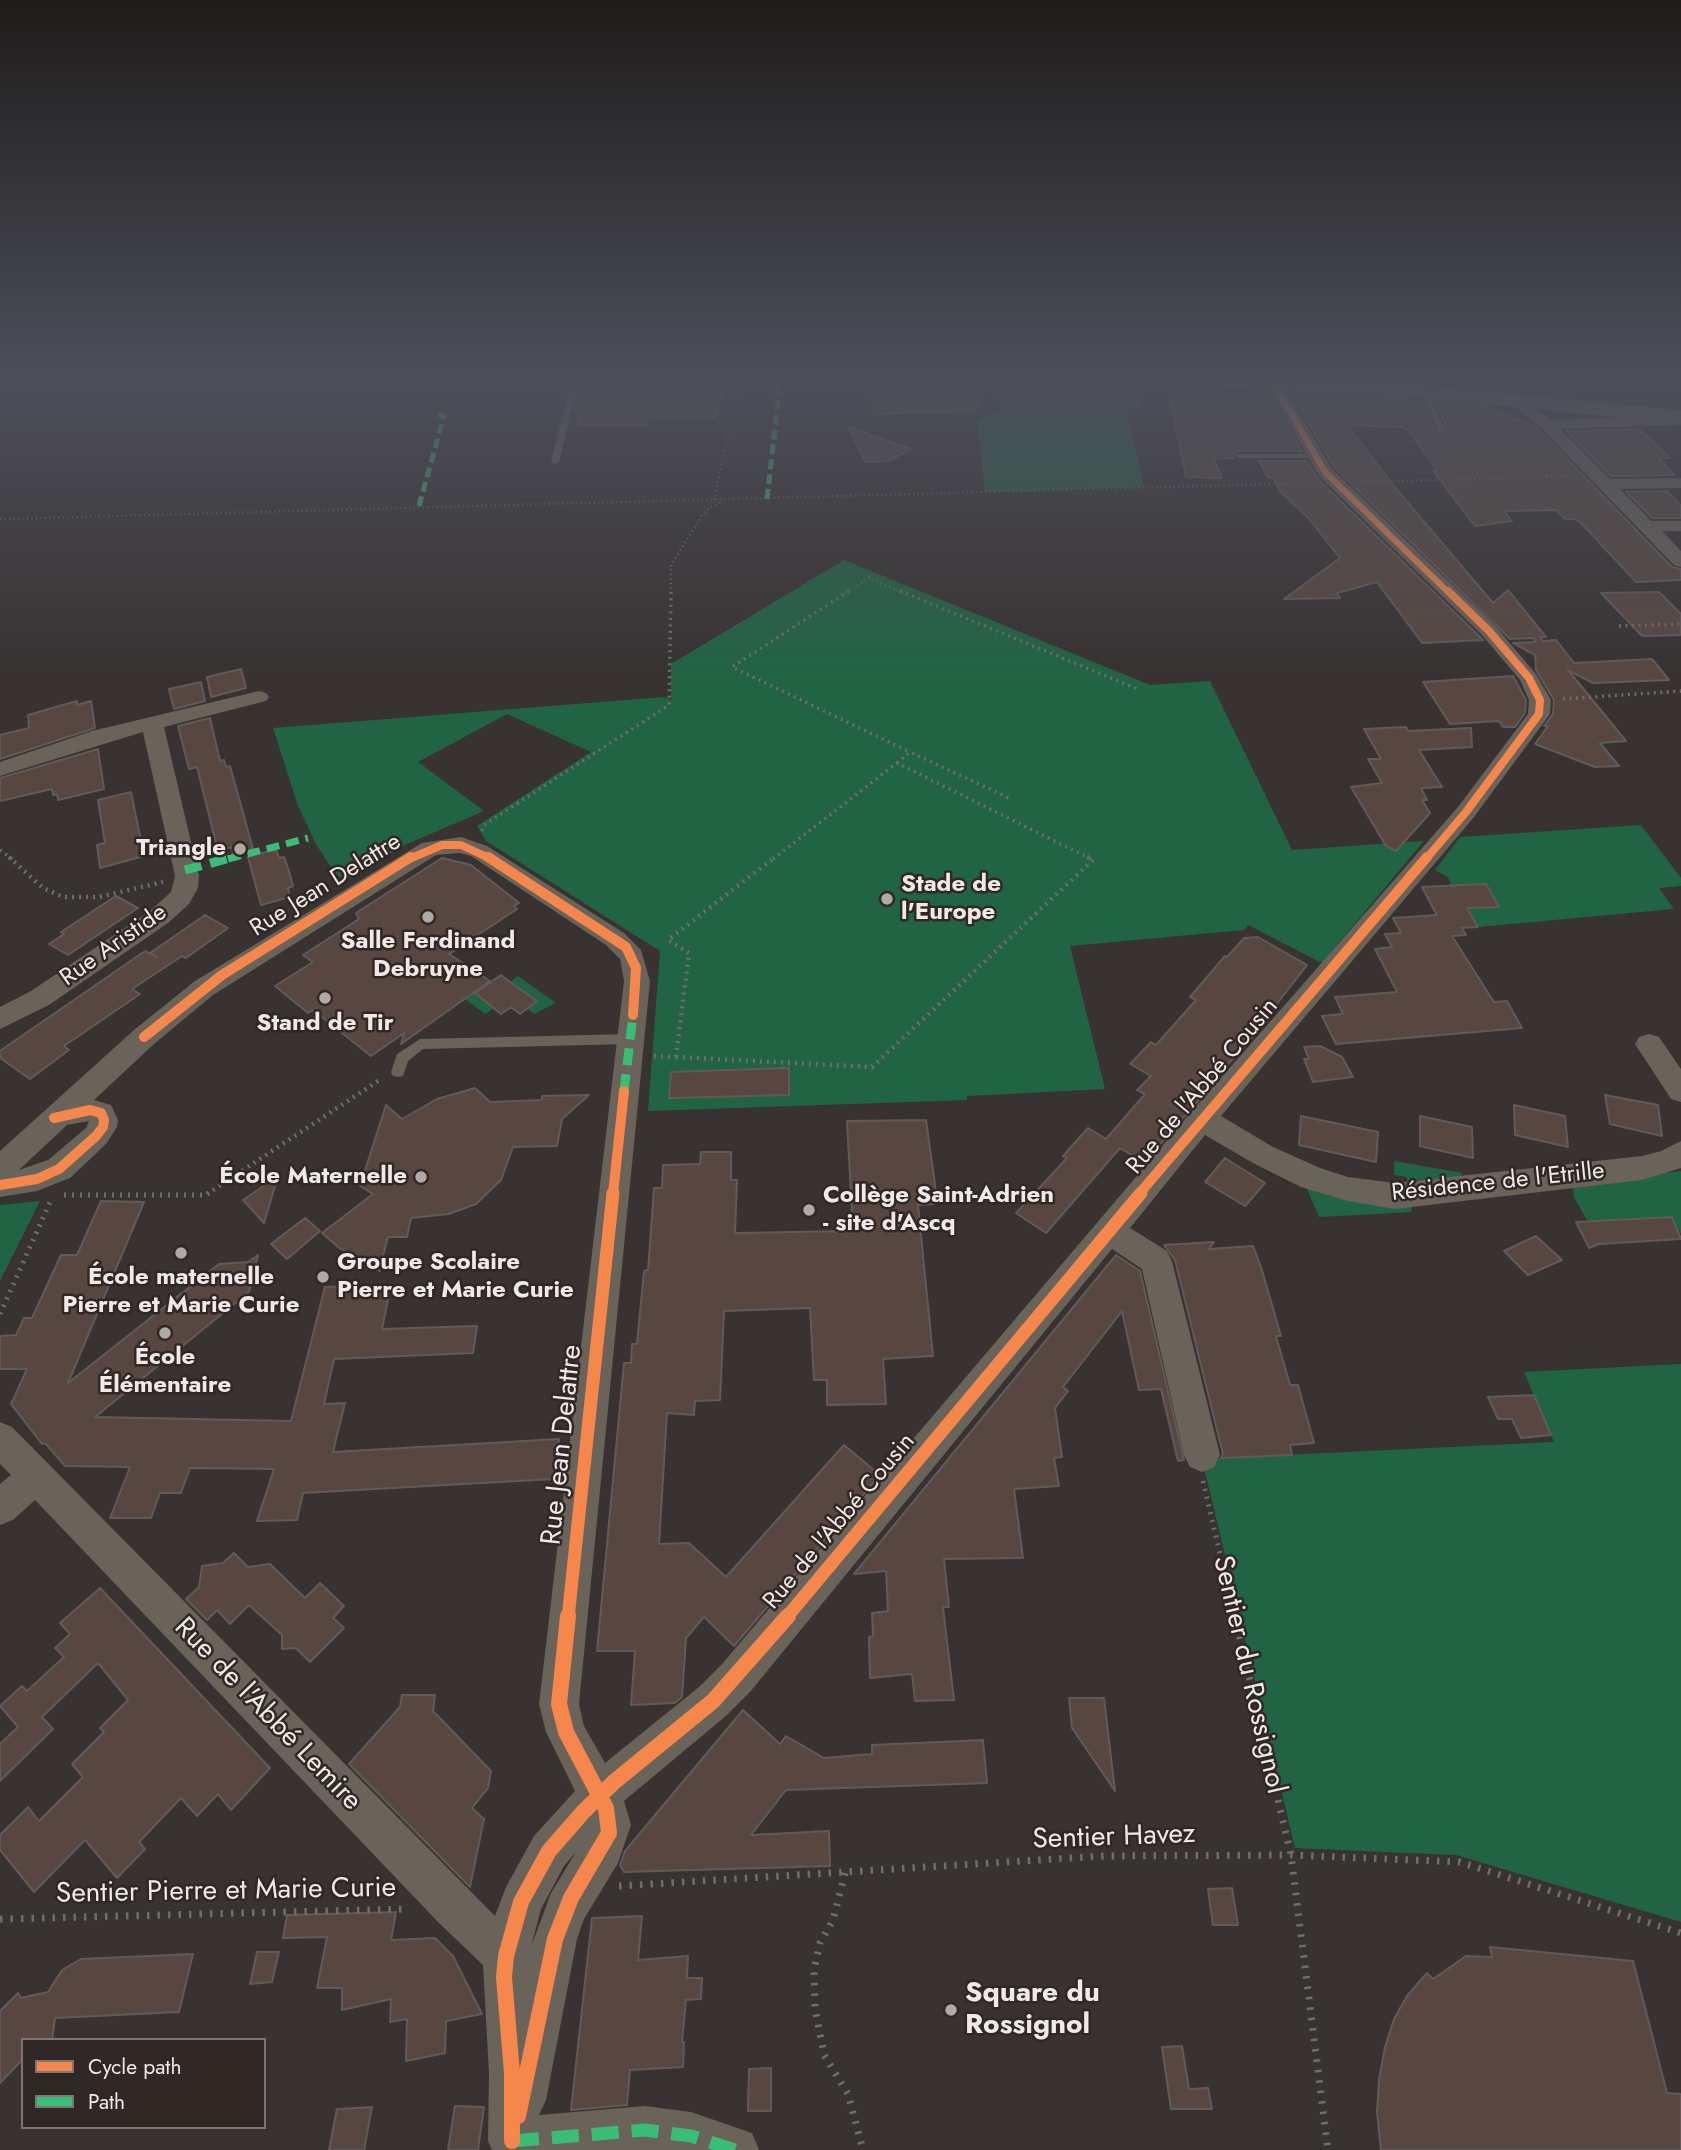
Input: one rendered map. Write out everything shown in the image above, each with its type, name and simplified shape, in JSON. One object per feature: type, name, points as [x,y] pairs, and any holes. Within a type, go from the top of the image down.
[{"type":"street","points":[[1601,481],[1681,561]]},
{"type":"street","points":[[1636,481],[1681,483]]},
{"type":"street","points":[[1336,483],[1445,585],[1489,631],[1529,678],[1540,700]]},
{"type":"street","points":[[1646,526],[1681,526]]},
{"type":"street","points":[[0,769],[90,738],[259,697]]},
{"type":"street","name":"Rue de l'Abbé Cousin","points":[[526,2143],[512,2073],[504,1977],[506,1956],[516,1917],[536,1871],[555,1843],[600,1795],[713,1701],[736,1678],[1202,1119],[1466,813],[1532,727],[1539,714],[1540,700]]},
{"type":"street","points":[[152,723],[187,876]]},
{"type":"street","name":"Rue Jean Delattre","points":[[0,1170],[162,1021],[222,975],[430,848],[453,845],[479,851],[626,947],[636,968],[629,1047],[559,1692],[560,1714],[566,1732],[609,1816],[609,1833],[566,1908],[546,1976],[538,2025],[526,2143]]},
{"type":"street","name":"Rue Aristide","points":[[0,1020],[40,998],[159,917],[180,898],[186,888],[187,876]]},
{"type":"street","points":[[1649,1044],[1681,1091]]},
{"type":"street","points":[[0,1185],[37,1179],[59,1169],[96,1136],[103,1127],[104,1120],[101,1113],[90,1110],[54,1118]]},
{"type":"street","name":"Résidence de l'Etrille","points":[[1202,1119],[1262,1155],[1312,1178],[1348,1189],[1395,1196],[1642,1168],[1669,1161],[1681,1153]]},
{"type":"street","points":[[1110,1231],[1156,1261],[1202,1455]]},
{"type":"street","name":"Rue de l'Abbé Lemire","points":[[0,1438],[454,1908],[506,1956],[526,1969],[546,1976]]},
{"type":"street","points":[[0,1507],[35,1477]]},
{"type":"street","points":[[526,2143],[645,2130],[691,2136],[735,2150]]},
{"type":"lane","points":[[398,1072],[402,1058],[420,1044],[629,1047]]},
{"type":"path","points":[[713,500],[717,481]]},
{"type":"path","points":[[1336,483],[1384,481]]},
{"type":"path","points":[[0,519],[1283,484]]},
{"type":"path","points":[[479,851],[484,825],[669,705],[671,565],[705,512],[722,501]]},
{"type":"path","points":[[1011,799],[732,667],[869,578],[1140,690]]},
{"type":"path","points":[[1619,626],[1681,624]]},
{"type":"path","points":[[1540,700],[1681,691]]},
{"type":"path","points":[[676,1057],[689,953],[668,940],[911,752]]},
{"type":"path","points":[[629,1047],[676,1057],[872,1067],[1093,860],[897,764]]},
{"type":"path","points":[[0,850],[25,869],[43,888],[63,897],[99,897],[187,876]]},
{"type":"path","points":[[0,1314],[53,1195],[206,1195],[381,1080],[398,1072]]},
{"type":"path","points":[[845,1873],[833,1920],[820,1943],[814,1970],[815,2008],[824,2054],[848,2094],[863,2150]]},
{"type":"green space","points":[[984,481],[1143,481],[1144,487],[985,492]]},
{"type":"green space","points":[[844,560],[1150,685],[1210,681],[1292,850],[1424,841],[1322,963],[1248,925],[1244,930],[1070,946],[1105,1089],[967,1096],[967,1100],[648,1111],[660,951],[486,841],[477,826],[591,752],[507,714],[418,762],[484,811],[407,844],[346,880],[336,875],[316,844],[298,806],[273,728],[664,697],[671,700],[671,664]]},
{"type":"green space","points":[[1641,825],[1681,878],[1681,886],[1659,888],[1674,909],[1478,927],[1439,921],[1425,895],[1451,884],[1448,877],[1435,870],[1460,837]]},
{"type":"green space","points":[[501,975],[510,982],[518,976],[556,1003],[534,1014],[527,1008],[519,1014],[511,1008],[502,1014],[494,1008],[485,1014],[448,986],[477,982],[484,977],[491,982]]},
{"type":"green space","points":[[1394,1161],[1462,1173],[1461,1177],[1408,1181],[1406,1177],[1394,1175]]},
{"type":"green space","points":[[1681,1171],[1681,1234],[1672,1217],[1588,1222],[1574,1197],[1572,1183]]},
{"type":"green space","points":[[1305,1184],[1413,1203],[1411,1212],[1319,1217]]},
{"type":"green space","points":[[40,1201],[0,1281],[0,1205]]},
{"type":"green space","points":[[1681,1364],[1681,1922],[1456,1855],[1295,1848],[1202,1459],[1554,1442],[1524,1372]]},
{"type":"building","points":[[1275,481],[1320,481],[1483,640],[1422,643],[1377,582],[1337,593],[1340,598],[1284,599],[1340,558],[1310,520],[1280,491]]},
{"type":"building","points":[[1349,481],[1391,481],[1493,603],[1508,590],[1546,637],[1540,637],[1543,641],[1556,640],[1574,663],[1652,659],[1669,680],[1593,683],[1568,670],[1626,741],[1600,743],[1619,766],[1595,767],[1535,744],[1548,726],[1544,726],[1553,714],[1554,700],[1536,670],[1535,655],[1513,643],[1535,642],[1534,638],[1510,639]]},
{"type":"building","points":[[1441,481],[1589,481],[1672,567],[1681,569],[1681,580],[1636,582],[1581,523],[1576,519],[1565,519],[1556,510],[1504,511],[1512,521],[1475,526]]},
{"type":"building","points":[[1667,491],[1681,506],[1681,518],[1652,518],[1626,492]]},
{"type":"building","points":[[1659,592],[1681,614],[1681,635],[1642,636],[1601,593]]},
{"type":"building","points":[[241,669],[246,688],[211,697],[207,677]]},
{"type":"building","points":[[1513,676],[1526,700],[1525,713],[1515,727],[1503,727],[1499,721],[1450,724],[1423,682]]},
{"type":"building","points":[[201,682],[205,701],[174,709],[169,689]]},
{"type":"building","points":[[77,701],[77,705],[91,701],[95,728],[0,759],[0,735],[29,728],[28,715]]},
{"type":"building","points":[[210,718],[220,761],[224,760],[226,767],[230,766],[253,849],[233,854],[232,847],[218,851],[197,767],[189,769],[178,726]]},
{"type":"building","points":[[1406,727],[1408,731],[1471,728],[1472,747],[1419,750],[1442,787],[1421,788],[1427,800],[1422,800],[1430,813],[1396,851],[1386,846],[1351,787],[1382,783],[1368,759],[1381,759],[1364,729]]},
{"type":"building","points":[[98,749],[104,789],[58,800],[52,789],[0,801],[0,778]]},
{"type":"building","points":[[131,792],[144,856],[100,868],[97,845],[105,843],[98,800]]},
{"type":"building","points":[[276,849],[279,858],[284,857],[293,886],[288,888],[290,897],[261,905],[248,857]]},
{"type":"building","points":[[442,858],[471,865],[519,903],[514,906],[517,909],[449,954],[490,981],[401,1044],[404,1033],[371,1056],[313,1010],[308,1013],[275,986],[313,962],[303,955],[359,919],[356,913]]},
{"type":"building","points":[[1486,884],[1499,907],[1467,908],[1478,927],[1462,928],[1466,935],[1452,936],[1494,1002],[1507,1001],[1522,1028],[1336,1044],[1322,1016],[1343,1014],[1335,997],[1397,992],[1375,949],[1392,947],[1385,934],[1401,933],[1393,918],[1437,915],[1422,887]]},
{"type":"building","points":[[116,896],[138,908],[68,955],[49,944],[64,934],[61,932]]},
{"type":"building","points":[[205,915],[228,928],[186,958],[182,956],[132,989],[140,994],[64,1046],[69,1050],[30,1079],[0,1058],[0,1051],[145,951],[157,957],[150,953]]},
{"type":"building","points":[[1258,937],[1307,965],[1266,1018],[1267,1021],[1200,1095],[1203,1095],[1144,1163],[1120,1148],[1046,1233],[1016,1213],[1067,1158],[1063,1156],[1088,1128],[1106,1139],[1145,1094],[1137,1090],[1151,1076],[1130,1064],[1151,1042],[1156,1045],[1196,1000],[1190,997],[1225,956],[1227,957],[1244,938]]},
{"type":"building","points":[[501,975],[537,1001],[520,1014],[511,1007],[501,1014],[475,993]]},
{"type":"building","points":[[1320,1046],[1342,1057],[1353,1077],[1313,1082],[1304,1059],[1309,1059],[1304,1047]]},
{"type":"building","points":[[789,1068],[789,1095],[669,1098],[671,1072]]},
{"type":"building","name":"École Maternelle","points":[[475,1088],[490,1102],[542,1100],[542,1096],[589,1095],[562,1119],[557,1146],[513,1147],[501,1180],[476,1204],[449,1214],[411,1218],[407,1237],[388,1237],[379,1271],[338,1247],[322,1233],[373,1194],[360,1186],[386,1105],[402,1119],[437,1099]]},
{"type":"building","points":[[1605,1095],[1658,1105],[1662,1136],[1610,1124]]},
{"type":"building","points":[[1514,1105],[1565,1116],[1568,1147],[1515,1135]]},
{"type":"building","points":[[1301,1116],[1378,1132],[1376,1162],[1299,1145]]},
{"type":"building","points":[[1420,1116],[1472,1127],[1473,1158],[1420,1146]]},
{"type":"building","points":[[926,1120],[936,1192],[933,1192],[934,1204],[918,1205],[933,1356],[883,1359],[886,1404],[827,1405],[827,1380],[814,1380],[810,1308],[724,1311],[720,1400],[695,1401],[694,1415],[667,1413],[659,1544],[689,1543],[726,1577],[844,1445],[880,1475],[734,1646],[704,1617],[686,1638],[682,1697],[675,1703],[631,1705],[635,1651],[597,1651],[624,1363],[631,1363],[632,1344],[637,1344],[644,1271],[648,1270],[654,1188],[662,1188],[663,1165],[700,1164],[701,1152],[731,1152],[731,1180],[737,1180],[735,1233],[853,1231],[847,1121]]},
{"type":"building","points":[[1225,1158],[1265,1183],[1245,1206],[1205,1182]]},
{"type":"building","points":[[278,1176],[264,1223],[243,1200]]},
{"type":"building","points":[[101,1201],[144,1202],[68,1383],[219,1264],[248,1262],[258,1255],[249,1292],[95,1417],[291,1421],[325,1287],[391,1285],[382,1329],[477,1326],[473,1353],[334,1359],[324,1404],[345,1403],[333,1452],[559,1439],[554,1479],[303,1493],[297,1520],[257,1521],[274,1469],[190,1468],[181,1493],[160,1493],[151,1518],[110,1518],[130,1467],[65,1466],[45,1443],[42,1444],[11,1404],[27,1369],[0,1369],[0,1336],[16,1335],[24,1318],[32,1318],[61,1255],[77,1255]]},
{"type":"building","points":[[1672,1217],[1681,1239],[1599,1244],[1589,1248],[1576,1222]]},
{"type":"building","points":[[305,1218],[320,1231],[287,1259],[271,1244]]},
{"type":"building","points":[[1536,1236],[1562,1260],[1528,1275],[1504,1251]]},
{"type":"building","points":[[1214,1242],[1209,1249],[1253,1246],[1261,1267],[1281,1336],[1276,1336],[1290,1385],[1298,1385],[1314,1443],[1290,1445],[1292,1455],[1221,1458],[1223,1454],[1175,1260],[1164,1245]]},
{"type":"building","points":[[1116,1255],[1140,1271],[1184,1460],[1178,1461],[1161,1389],[1139,1390],[1122,1311],[1063,1387],[1068,1391],[1055,1408],[1062,1457],[1054,1458],[1059,1486],[1014,1489],[1023,1558],[944,1559],[949,1607],[943,1607],[954,1700],[915,1701],[912,1674],[870,1678],[869,1637],[873,1636],[872,1613],[888,1611],[886,1571],[854,1574]]},
{"type":"building","points":[[1534,1395],[1551,1435],[1521,1438],[1512,1419],[1498,1419],[1488,1397]]},
{"type":"building","points":[[234,1553],[248,1567],[270,1564],[305,1598],[320,1583],[344,1606],[333,1618],[344,1628],[310,1662],[296,1648],[282,1649],[282,1635],[249,1605],[230,1624],[217,1610],[207,1620],[186,1599],[199,1587],[202,1566],[223,1563]]},
{"type":"building","points":[[100,1588],[270,1768],[231,1810],[218,1794],[197,1816],[181,1798],[139,1842],[145,1849],[117,1878],[85,1840],[34,1892],[0,1850],[0,1835],[28,1807],[39,1821],[83,1777],[72,1764],[104,1732],[100,1728],[128,1700],[98,1663],[42,1717],[53,1729],[0,1781],[0,1744],[18,1727],[0,1706],[22,1686],[27,1691],[64,1657],[55,1648],[70,1634],[60,1623]]},
{"type":"building","points":[[402,1695],[435,1695],[433,1711],[491,1771],[488,1788],[472,1808],[484,1819],[470,1887],[349,1764],[400,1707]]},
{"type":"building","points":[[1069,1698],[1104,1698],[1115,1791],[1072,1728]]},
{"type":"building","points":[[743,1710],[780,1744],[786,1736],[824,1758],[872,1754],[872,1745],[983,1740],[987,1783],[786,1790],[751,1835],[829,1831],[830,1866],[624,1872],[620,1865],[625,1851]]},
{"type":"building","points":[[1232,1888],[1238,1925],[1213,1925],[1208,1889]]},
{"type":"building","points":[[396,1912],[391,1940],[435,1938],[453,1956],[482,2014],[446,2021],[445,2053],[406,2061],[407,2019],[390,2022],[391,1999],[342,2010],[342,1988],[317,1988],[327,1937],[283,1938],[287,1915]]},
{"type":"building","points":[[642,1916],[638,1960],[688,1956],[687,1978],[702,1978],[701,1999],[686,2000],[682,2042],[683,2067],[630,2070],[627,2105],[571,2110],[592,1918]]},
{"type":"building","points":[[1490,1947],[1633,1961],[1667,2093],[1681,2094],[1681,2150],[1381,2150],[1377,2112],[1379,2080],[1394,2019],[1407,1996],[1427,1973],[1433,1979],[1466,1956],[1492,1957]]},
{"type":"building","points":[[257,1952],[279,1952],[272,1982],[250,1984]]},
{"type":"building","points":[[193,1954],[179,2012],[55,2018],[52,2038],[21,2038],[21,2061],[0,2083],[0,2011],[18,1993],[21,1998],[48,1992],[62,1970],[81,1959]]},
{"type":"building","points":[[1182,2046],[1189,2089],[1208,2088],[1212,2109],[1171,2109],[1162,2047]]},
{"type":"building","points":[[771,2068],[771,2111],[748,2111],[749,2069]]},
{"type":"building","points":[[455,2106],[484,2107],[478,2150],[448,2150]]},
{"type":"building","points":[[372,2107],[364,2150],[329,2150],[337,2109]]},
{"type":"marked path","points":[[419,506],[426,481]]},
{"type":"marked path","points":[[767,499],[769,481]]},
{"type":"marked path","points":[[185,870],[308,838]]},
{"type":"marked path","points":[[624,1091],[633,1015]]},
{"type":"marked path","points":[[512,2141],[645,2130],[691,2136],[735,2150]]},
{"type":"cycle path","points":[[512,2141],[512,2073],[504,1977],[506,1956],[521,1902],[549,1851],[614,1782],[713,1701],[736,1678],[1202,1119],[1466,812],[1539,714],[1540,700],[1529,678],[1489,631],[1335,481]]},
{"type":"cycle path","points":[[144,1037],[222,975],[418,853],[442,845],[461,845],[479,851],[626,947],[636,968],[633,1015]]},
{"type":"cycle path","points":[[518,2116],[555,1939],[571,1898],[609,1833],[606,1808],[566,1732],[559,1704],[624,1091]]},
{"type":"cycle path","points":[[0,1185],[37,1179],[59,1169],[96,1136],[103,1127],[104,1120],[101,1113],[90,1110],[54,1118]]},
{"type":"place","name":"Triangle","points":[[240,849]]},
{"type":"place","name":"Stade de l'Europe","points":[[887,899]]},
{"type":"place","name":"Salle Ferdinand Debruyne","points":[[428,917]]},
{"type":"place","name":"Stand de Tir","points":[[325,998]]},
{"type":"place","name":"École Maternelle","points":[[421,1177]]},
{"type":"place","name":"Collège Saint-Adrien - site d'Ascq","points":[[809,1210]]},
{"type":"place","name":"École maternelle Pierre et Marie Curie","points":[[181,1253]]},
{"type":"place","name":"Groupe Scolaire Pierre et Marie Curie","points":[[323,1277]]},
{"type":"place","name":"École Élémentaire","points":[[165,1333]]},
{"type":"place","name":"Square du Rossignol","points":[[951,2010]]}]
